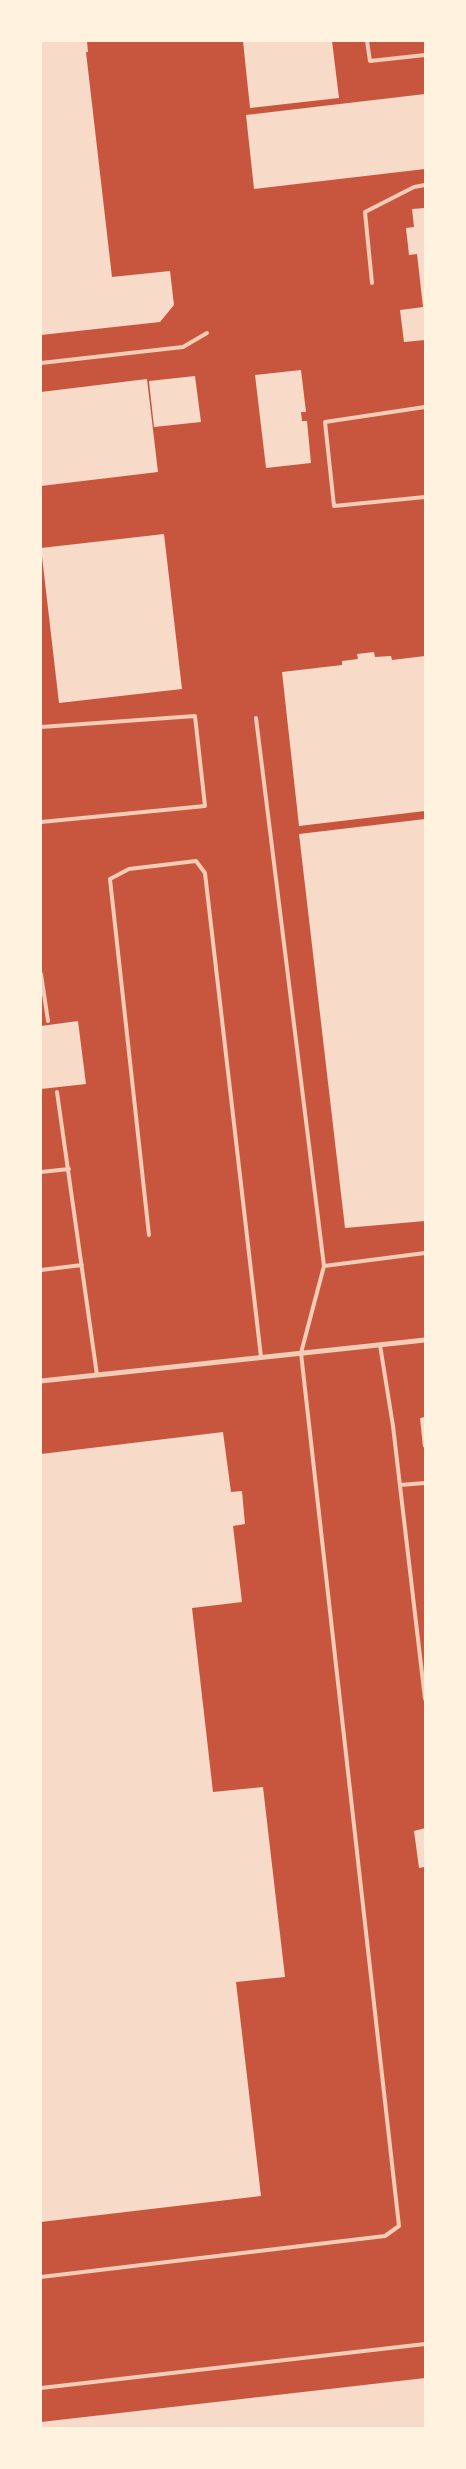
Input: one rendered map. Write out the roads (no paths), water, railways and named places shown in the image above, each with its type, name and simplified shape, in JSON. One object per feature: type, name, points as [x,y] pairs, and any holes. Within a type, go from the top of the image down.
[{"type":"street","points":[[41,1380],[425,1340]]},
{"type":"lane","points":[[367,41],[370,62],[425,55]]},
{"type":"lane","points":[[372,283],[365,212],[414,187],[425,185]]},
{"type":"lane","points":[[41,363],[183,347],[207,333]]},
{"type":"lane","points":[[425,407],[325,422],[334,506],[425,498]]},
{"type":"lane","points":[[41,727],[195,716],[205,806],[41,822]]},
{"type":"lane","points":[[41,2277],[385,2236],[399,2226],[301,1353],[324,1266],[256,718]]},
{"type":"lane","points":[[149,1235],[110,879],[129,869],[196,861],[205,873],[261,1357]]},
{"type":"lane","points":[[41,974],[48,1021]]},
{"type":"lane","points":[[57,1092],[98,1375]]},
{"type":"lane","points":[[41,1172],[69,1169]]},
{"type":"lane","points":[[324,1266],[425,1253]]},
{"type":"lane","points":[[41,1270],[82,1265]]},
{"type":"lane","points":[[380,1345],[400,1485],[425,1699]]},
{"type":"lane","points":[[400,1485],[425,1482]]},
{"type":"lane","points":[[41,2388],[425,2344]]}]
